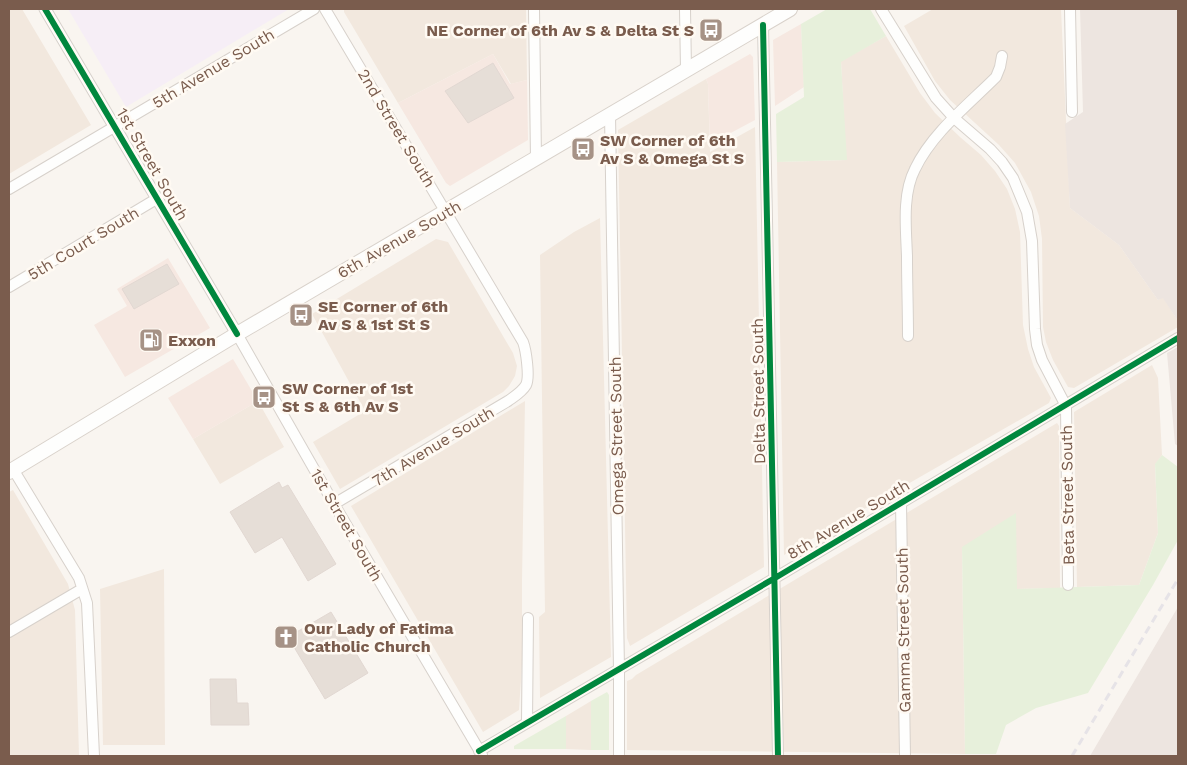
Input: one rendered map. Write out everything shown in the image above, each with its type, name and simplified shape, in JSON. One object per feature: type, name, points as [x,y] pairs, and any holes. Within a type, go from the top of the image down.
[{"type":"main road","name":"6th Avenue South","points":[[11,471],[237,334],[790,9]]},
{"type":"street","name":"1st Street South","points":[[45,9],[158,198],[334,504],[481,753]]},
{"type":"street","name":"5th Avenue South","points":[[9,189],[314,9]]},
{"type":"street","name":"2nd Street South","points":[[325,9],[447,212],[526,349],[527,383]]},
{"type":"street","points":[[534,9],[536,159]]},
{"type":"street","points":[[685,9],[686,70]]},
{"type":"street","points":[[882,9],[936,98],[954,118],[990,149],[1013,178],[1027,212],[1032,241],[1037,345],[1042,360],[1066,406]]},
{"type":"street","points":[[1070,9],[1072,112]]},
{"type":"street","name":"Delta Street South","points":[[763,25],[778,756]]},
{"type":"street","points":[[908,336],[906,228],[907,198],[910,181],[915,168],[928,148],[954,118],[996,77],[1002,56]]},
{"type":"street","name":"Omega Street South","points":[[610,115],[620,670],[619,756]]},
{"type":"street","name":"5th Court South","points":[[9,287],[158,198]]},
{"type":"street","name":"8th Avenue South","points":[[481,753],[527,722],[620,670],[1178,338]]},
{"type":"street","name":"7th Avenue South","points":[[334,504],[508,401],[521,392],[527,383]]},
{"type":"street","name":"Beta Street South","points":[[1066,406],[1068,585]]},
{"type":"street","points":[[11,471],[79,578],[87,604],[94,756]]},
{"type":"street","name":"Gamma Street South","points":[[901,503],[905,756]]},
{"type":"street","points":[[9,632],[82,589]]},
{"type":"street","points":[[527,722],[528,618]]},
{"type":"shaded area","points":[[9,9],[22,9],[91,125],[9,174]]},
{"type":"shaded area","points":[[68,9],[289,9],[126,107]]},
{"type":"shaded area","points":[[344,9],[526,9],[527,80],[511,84],[493,54],[398,103]]},
{"type":"shaded area","points":[[933,9],[1061,9],[1070,208],[1119,245],[1158,300],[1163,297],[1178,321],[1178,327],[1074,388],[1068,387],[1053,360],[1046,342],[1043,327],[1042,239],[1039,216],[1031,192],[1015,163],[999,145],[950,100],[935,81],[904,26]]},
{"type":"shaded area","points":[[1080,9],[1178,9],[1178,321],[1163,298],[1158,300],[1119,245],[1070,208],[1065,124],[1083,112]]},
{"type":"shaded area","points":[[801,24],[804,87],[775,106],[773,40]]},
{"type":"shaded area","points":[[886,36],[920,93],[935,113],[981,155],[1007,189],[1015,209],[1020,232],[1023,325],[1028,349],[1034,367],[1051,398],[1049,403],[784,555],[777,162],[846,160],[841,61]]},
{"type":"shaded area","points":[[493,54],[510,84],[527,80],[528,140],[450,186],[446,183],[398,103]]},
{"type":"shaded area","points":[[750,54],[753,57],[755,120],[710,144],[708,84],[706,79]]},
{"type":"shaded area","points":[[706,79],[708,84],[710,152],[755,127],[764,567],[630,646],[627,638],[618,130]]},
{"type":"shaded area","points":[[600,218],[611,657],[540,698],[539,617],[545,612],[540,255],[574,232]]},
{"type":"shaded area","points":[[436,239],[448,242],[513,353],[517,366],[515,376],[503,392],[340,489],[313,442],[365,411],[312,314]]},
{"type":"shaded area","points":[[168,258],[210,328],[125,377],[94,325],[127,306],[117,289]]},
{"type":"shaded area","points":[[1178,347],[1178,446],[1175,444],[1167,353]]},
{"type":"shaded area","points":[[233,359],[258,401],[193,439],[168,398]]},
{"type":"shaded area","points":[[1152,365],[1158,378],[1162,455],[1155,465],[1158,533],[1139,585],[1077,587],[1074,412]]},
{"type":"shaded area","points":[[258,401],[284,447],[220,484],[193,439]]},
{"type":"shaded area","points":[[525,401],[522,664],[519,710],[483,732],[351,506]]},
{"type":"shaded area","points":[[1057,423],[1059,426],[1060,588],[1017,589],[962,548],[965,754],[627,750],[627,681]]},
{"type":"shaded area","points":[[13,490],[68,584],[75,610],[79,756],[9,756],[9,492]]},
{"type":"shaded area","points":[[164,569],[165,745],[103,745],[100,589]]},
{"type":"shaded area","points":[[1178,607],[1178,756],[1090,756]]},
{"type":"shaded area","points":[[591,701],[591,750],[566,749],[566,716]]},
{"type":"green space","points":[[827,9],[870,9],[886,36],[841,62],[847,160],[777,162],[776,114],[804,97],[801,24]]},
{"type":"green space","points":[[1162,455],[1178,467],[1178,540],[1088,693],[1036,708],[1006,725],[996,754],[965,754],[962,547],[1016,513],[1017,589],[1139,585],[1158,533],[1155,464]]},
{"type":"green space","points":[[607,692],[609,695],[609,750],[591,750],[591,701]]},
{"type":"green space","points":[[566,716],[566,749],[514,749],[514,746]]},
{"type":"building","points":[[493,63],[514,98],[468,123],[445,91]]},
{"type":"building","points":[[167,264],[179,284],[134,309],[122,289]]},
{"type":"building","points":[[279,482],[282,488],[288,485],[336,564],[308,581],[282,537],[255,553],[230,512]]},
{"type":"building","points":[[331,612],[368,673],[325,699],[288,637]]},
{"type":"building","points":[[210,679],[236,679],[237,703],[248,703],[249,725],[211,725]]},
{"type":"railway","points":[[1072,756],[1178,579]]},
{"type":"cycle path","points":[[45,9],[237,334]]},
{"type":"cycle path","points":[[763,25],[778,756]]},
{"type":"cycle path","points":[[479,751],[775,578],[1178,338]]},
{"type":"place","name":"NE Corner of 6th Av S & Delta St S","points":[[711,30]]},
{"type":"place","name":"SW Corner of 6th Av S & Omega St S","points":[[583,149]]},
{"type":"place","name":"SE Corner of 6th Av S & 1st St S","points":[[301,315]]},
{"type":"place","name":"Exxon","points":[[151,340]]},
{"type":"place","name":"SW Corner of 1st St S & 6th Av S","points":[[264,397]]},
{"type":"place","name":"Our Lady of Fatima Catholic Church","points":[[286,637]]}]
